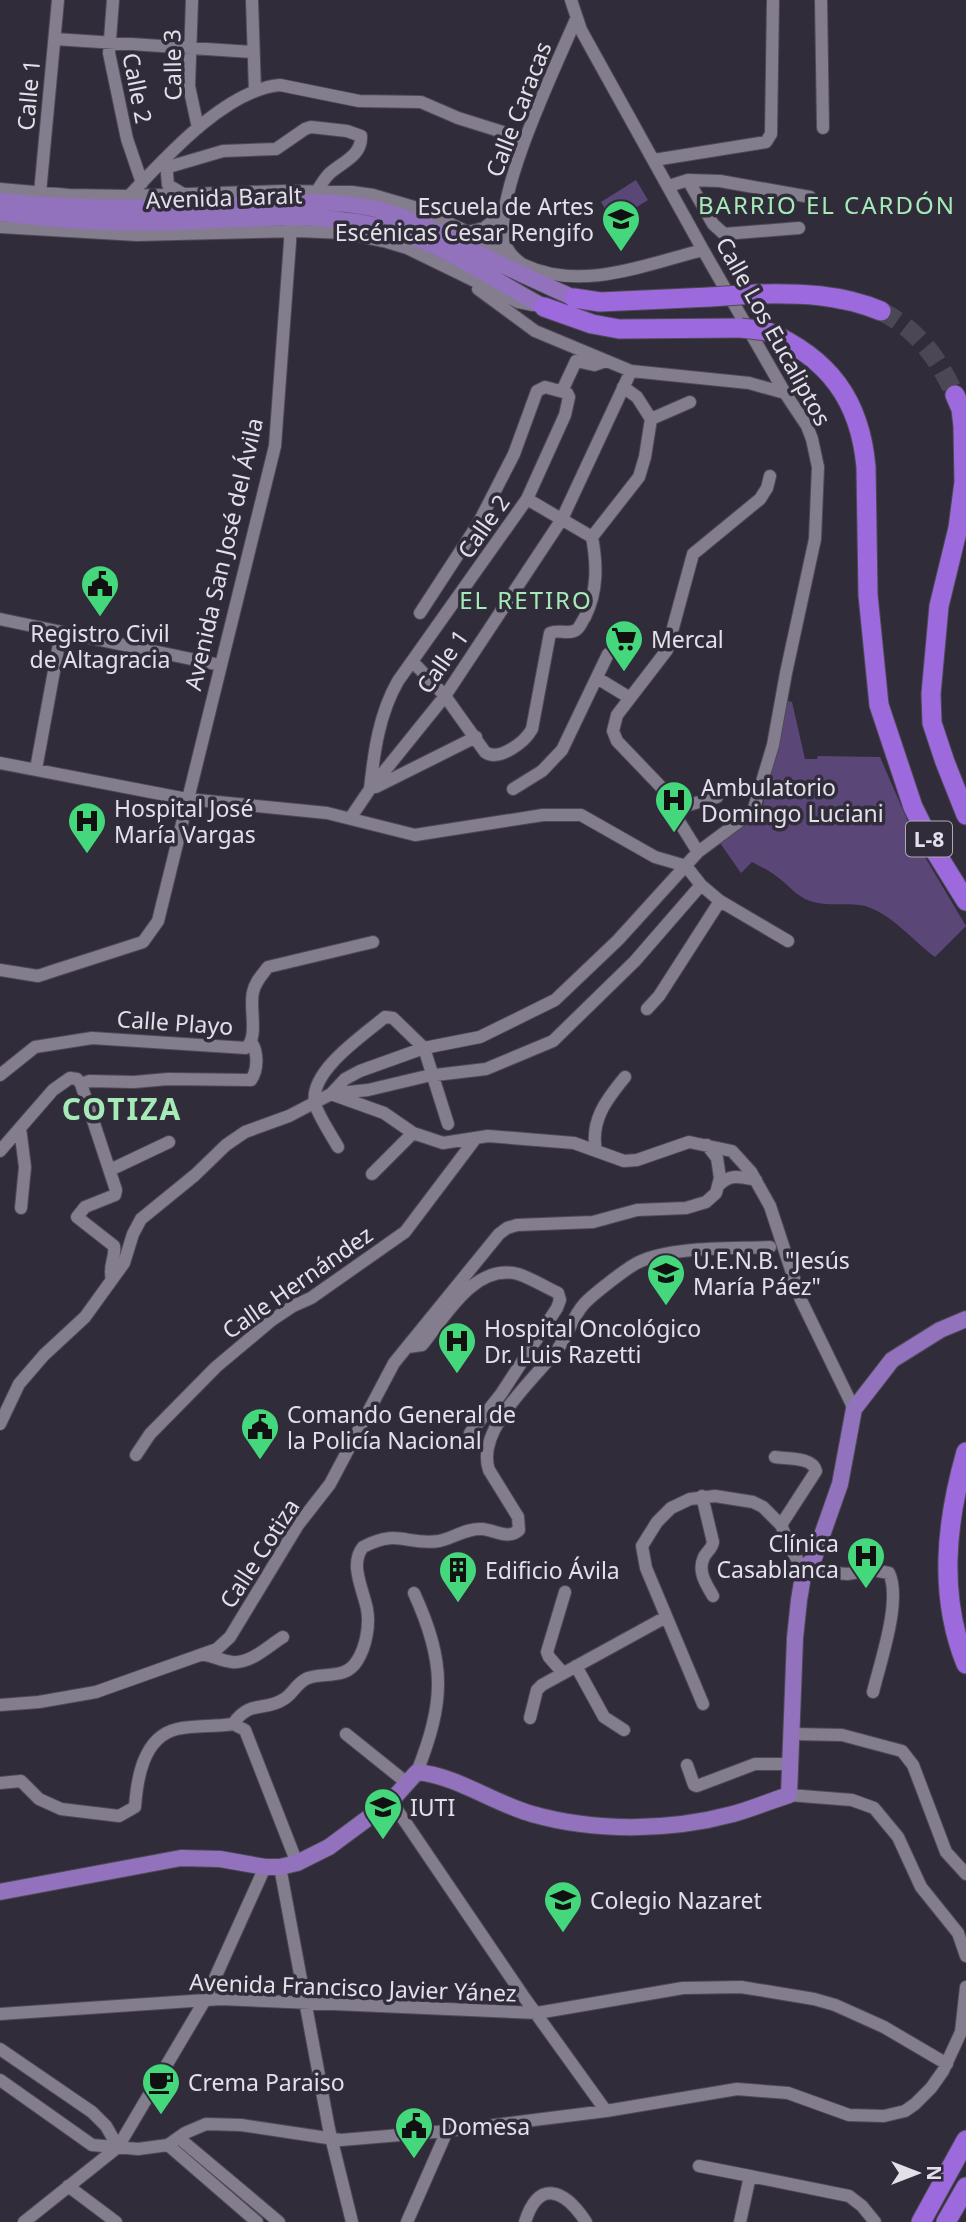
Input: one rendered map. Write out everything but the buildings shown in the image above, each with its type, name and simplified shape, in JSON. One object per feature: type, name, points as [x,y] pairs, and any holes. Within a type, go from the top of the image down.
[{"type":"highway","points":[[574,298],[600,302],[756,294],[818,294],[857,302],[881,312]]},
{"type":"highway","name":"L-8","points":[[544,307],[592,324],[620,329],[741,328],[766,331],[785,339],[820,363],[846,394],[855,414],[865,451],[868,596],[879,705],[913,807],[935,851],[966,901]]},
{"type":"highway","name":"L-8","points":[[955,395],[961,409],[963,426],[964,481],[958,528],[939,606],[933,658],[932,723],[966,815]]},
{"type":"highway","points":[[966,1452],[956,1488],[947,1572],[949,1608],[956,1640],[966,1664]]},
{"type":"highway","points":[[921,2222],[966,2140]]},
{"type":"highway","points":[[946,2222],[966,2187]]},
{"type":"main road","points":[[322,193],[361,198],[372,208]]},
{"type":"main road","name":"Avenida Baralt","points":[[0,201],[77,209],[290,211],[350,221],[406,234],[458,258],[544,307]]},
{"type":"main road","name":"Avenida Baralt","points":[[0,213],[72,221],[175,222],[345,204],[372,208],[429,227],[526,277],[574,298]]},
{"type":"main road","points":[[0,1892],[181,1858],[220,1859],[273,1867],[297,1863],[329,1847],[391,1801],[412,1778],[433,1774],[489,1799],[532,1814],[563,1821],[617,1826],[662,1826],[709,1820],[789,1795],[795,1638],[804,1570],[814,1559],[840,1484],[854,1409],[892,1360],[940,1330],[966,1319]]},
{"type":"street","name":"Calle 1","points":[[40,193],[58,0]]},
{"type":"street","name":"Calle 2","points":[[113,0],[108,42],[127,139],[142,183]]},
{"type":"street","name":"Calle 3","points":[[192,0],[190,86],[198,128]]},
{"type":"street","points":[[251,0],[255,91]]},
{"type":"street","name":"Calle Los Eucaliptos","points":[[331,1094],[345,1079],[360,1071],[424,1048],[480,1037],[555,1000],[618,940],[698,852],[752,812],[773,745],[815,538],[818,467],[807,426],[765,360],[703,250],[589,44],[576,19],[571,0]]},
{"type":"street","points":[[654,160],[766,142],[771,134],[773,0]]},
{"type":"street","points":[[821,0],[823,128]]},
{"type":"street","name":"Calle Caracas","points":[[502,214],[525,139],[576,19]]},
{"type":"street","points":[[55,39],[253,52]]},
{"type":"street","points":[[562,52],[572,46],[589,44]]},
{"type":"street","points":[[129,196],[211,117],[268,86],[279,85],[359,101],[421,102],[457,118],[525,139]]},
{"type":"street","points":[[167,161],[223,151],[276,149],[305,128],[311,127],[347,131],[361,136],[358,150],[350,160],[327,175],[322,193]]},
{"type":"street","points":[[167,161],[168,185],[183,195]]},
{"type":"street","points":[[669,186],[688,180],[720,181],[810,197]]},
{"type":"street","points":[[688,180],[713,224],[724,234],[799,228]]},
{"type":"street","name":"Avenida Baralt","points":[[0,189],[129,196],[183,195],[290,211],[344,233],[407,248],[518,302],[544,307]]},
{"type":"street","name":"Avenida Baralt","points":[[0,227],[137,234],[290,211],[322,193],[352,192],[394,200],[438,217],[523,265],[569,276],[588,276],[640,268],[703,250]]},
{"type":"street","name":"Avenida San José del Ávila","points":[[0,970],[38,976],[143,942],[158,921],[275,446],[290,211]]},
{"type":"street","points":[[468,232],[484,228],[502,214],[507,248],[523,265]]},
{"type":"street","points":[[456,271],[535,331],[631,371],[749,383],[785,393]]},
{"type":"street","points":[[749,383],[761,376],[765,360]]},
{"type":"street","name":"Calle 2","points":[[370,789],[386,702],[527,499],[565,415],[569,397],[565,392],[576,361],[594,365],[606,361]]},
{"type":"street","name":"Calle 1","points":[[351,817],[370,789],[445,696],[562,519],[631,371]]},
{"type":"street","points":[[420,612],[478,524],[514,454],[537,391],[545,387],[565,392]]},
{"type":"street","points":[[413,662],[445,696],[490,755],[500,755],[528,736],[532,729],[550,633],[579,629],[588,611],[595,586],[596,559],[592,537],[639,477],[645,457],[651,419],[637,397],[623,387]]},
{"type":"street","points":[[651,419],[690,402]]},
{"type":"street","points":[[698,852],[662,788],[617,741],[613,724],[667,650],[693,554],[761,499],[770,476]]},
{"type":"street","points":[[527,499],[592,537]]},
{"type":"street","points":[[0,619],[220,665]]},
{"type":"street","points":[[36,769],[61,633]]},
{"type":"street","points":[[513,789],[542,771],[562,750],[608,654]]},
{"type":"street","points":[[597,678],[630,698]]},
{"type":"street","points":[[370,789],[475,737]]},
{"type":"street","points":[[0,763],[187,799],[351,817],[400,833],[415,835],[543,815],[573,813],[655,858],[686,866],[701,885],[720,901],[789,941]]},
{"type":"street","points":[[674,809],[717,797]]},
{"type":"street","points":[[0,1424],[19,1384],[44,1355],[85,1317],[124,1263],[137,1225],[147,1212],[195,1175],[226,1144],[245,1132],[289,1116],[331,1094],[486,1069],[557,1038],[635,961],[701,885]]},
{"type":"street","points":[[647,1009],[659,996],[720,901]]},
{"type":"street","name":"Calle Playo","points":[[0,1075],[35,1047],[92,1038],[246,1048],[251,1043],[253,991],[257,980],[268,967],[373,942]]},
{"type":"street","points":[[338,1147],[314,1102],[319,1079],[330,1065],[386,1017],[393,1018],[424,1048],[448,1124]]},
{"type":"street","points":[[81,1084],[89,1081],[134,1082],[168,1079],[250,1080],[255,1073],[256,1056],[251,1043]]},
{"type":"street","points":[[596,1151],[593,1138],[598,1117],[612,1092],[625,1077]]},
{"type":"street","points":[[0,1151],[52,1090],[70,1078],[81,1084],[116,1193],[85,1207],[77,1217],[114,1246],[115,1252],[109,1271],[112,1279]]},
{"type":"street","points":[[331,1094],[384,1113],[413,1133],[443,1143],[488,1136],[574,1143],[624,1161],[637,1160],[689,1142],[726,1149],[737,1154],[757,1180],[773,1213],[800,1300],[854,1409]]},
{"type":"street","points":[[20,1128],[25,1167],[21,1208]]},
{"type":"street","points":[[372,1174],[413,1133]]},
{"type":"street","name":"Calle Hernández","points":[[136,1455],[150,1434],[216,1367],[282,1313],[311,1298],[405,1232],[476,1138]]},
{"type":"street","points":[[110,1170],[169,1142]]},
{"type":"street","points":[[707,1145],[717,1158],[719,1185]]},
{"type":"street","points":[[719,1185],[734,1176],[757,1180]]},
{"type":"street","name":"Calle Cotiza","points":[[0,1705],[68,1698],[96,1692],[161,1667],[204,1655],[223,1643],[240,1622],[298,1525],[330,1484],[394,1363],[499,1234],[507,1228],[517,1225],[593,1222],[637,1210],[692,1207],[712,1198],[719,1185]]},
{"type":"street","points":[[233,1724],[247,1710],[281,1702],[307,1678],[341,1673],[352,1668],[358,1660],[368,1619],[357,1561],[363,1547],[393,1536],[428,1542],[440,1541],[466,1531],[482,1529],[508,1535],[519,1530],[518,1517],[486,1462],[487,1446],[510,1404],[558,1348],[585,1302],[636,1263],[652,1257],[670,1253],[771,1247]]},
{"type":"street","points":[[408,1347],[422,1345],[468,1289],[480,1279],[492,1274],[519,1274],[558,1293],[560,1300],[557,1308],[501,1394],[470,1433]]},
{"type":"street","points":[[775,1457],[811,1462],[816,1471],[782,1525]]},
{"type":"street","points":[[703,1704],[646,1568],[642,1546],[657,1521],[671,1508],[702,1496],[734,1498],[763,1507],[782,1525],[804,1570],[847,1574],[873,1570],[889,1573],[892,1581],[891,1614],[873,1692]]},
{"type":"street","points":[[702,1496],[713,1542],[712,1548],[702,1560],[701,1568],[703,1578],[713,1596]]},
{"type":"street","points":[[563,1673],[547,1652],[565,1592]]},
{"type":"street","points":[[346,1734],[412,1778],[426,1750],[437,1707],[439,1679],[435,1648],[414,1593]]},
{"type":"street","points":[[530,1717],[537,1690],[542,1685],[666,1617]]},
{"type":"street","points":[[204,1655],[217,1656],[232,1662],[241,1661],[261,1652],[282,1637]]},
{"type":"street","points":[[576,1666],[604,1717],[624,1730]]},
{"type":"street","points":[[0,1783],[21,1781],[39,1799],[61,1809],[119,1816],[135,1807],[141,1766],[157,1738],[177,1729],[233,1724],[245,1730],[297,1863]]},
{"type":"street","points":[[793,1734],[842,1735],[902,1751],[913,1765],[946,1852],[966,1874]]},
{"type":"street","points":[[687,1765],[694,1785],[697,1786],[755,1764],[791,1764]]},
{"type":"street","points":[[789,1795],[852,1800],[874,1808],[898,1837],[921,1887],[958,1933],[966,1956]]},
{"type":"street","points":[[391,1801],[606,2111]]},
{"type":"street","points":[[24,2222],[118,2147],[205,2000],[273,1867]]},
{"type":"street","points":[[273,1867],[352,2222]]},
{"type":"street","name":"Avenida Francisco Javier Yánez","points":[[0,2014],[205,2000],[537,2013],[683,1988],[741,1987],[835,2005],[893,2031],[947,2064]]},
{"type":"street","points":[[0,2080],[92,2145],[138,2149],[174,2141],[206,2124],[241,2125],[332,2140],[447,2131],[606,2111],[745,2089],[788,2093],[849,2115],[884,2116],[905,2111],[932,2088],[947,2064],[961,2032],[966,1987]]},
{"type":"street","points":[[0,2049],[92,2112],[106,2126],[118,2147]]},
{"type":"street","points":[[407,2222],[447,2131]]},
{"type":"street","points":[[174,2141],[257,2222]]},
{"type":"street","points":[[174,2141],[279,2222]]},
{"type":"street","points":[[699,2165],[849,2196],[862,2206],[875,2222]]},
{"type":"street","points":[[740,2222],[750,2176]]},
{"type":"street","points":[[68,2186],[116,2222]]},
{"type":"street","points":[[525,2222],[531,2204],[542,2194],[549,2193],[572,2204],[586,2222]]},
{"type":"shaded area","points":[[636,180],[648,200],[613,222],[601,202]]},
{"type":"shaded area","points":[[788,701],[792,702],[805,759],[817,759],[818,756],[880,757],[919,847],[966,926],[935,957],[893,921],[875,910],[858,905],[810,901],[774,874],[752,862],[741,873],[720,843],[761,813]]},
{"type":"tunnel","points":[[881,311],[906,327],[926,346],[955,395]]},
{"type":"place","name":"Escuela de Artes Escénicas Cesar Rengifo","points":[[621,253]]},
{"type":"place","name":"Registro Civil de Altagracia","points":[[100,618]]},
{"type":"place","name":"Mercal","points":[[624,673]]},
{"type":"place","name":"Ambulatorio Domingo Luciani","points":[[674,834]]},
{"type":"place","name":"Hospital José María Vargas","points":[[87,855]]},
{"type":"place","name":"U.E.N.B. \"Jesús María Páez\"","points":[[666,1307]]},
{"type":"place","name":"Hospital Oncológico Dr. Luis Razetti","points":[[457,1375]]},
{"type":"place","name":"Comando General de la Policía Nacional","points":[[260,1461]]},
{"type":"place","name":"Clínica Casablanca","points":[[866,1590]]},
{"type":"place","name":"Edificio Ávila","points":[[458,1604]]},
{"type":"place","name":"IUTI","points":[[383,1841]]},
{"type":"place","name":"Colegio Nazaret","points":[[563,1934]]},
{"type":"place","name":"Crema Paraiso","points":[[161,2116]]},
{"type":"place","name":"Domesa","points":[[414,2160]]},
{"type":"district","name":"BARRIO EL CARDÓN","points":[[827,204]]},
{"type":"district","name":"EL RETIRO","points":[[526,599]]},
{"type":"district","name":"COTIZA","points":[[122,1108]]}]
